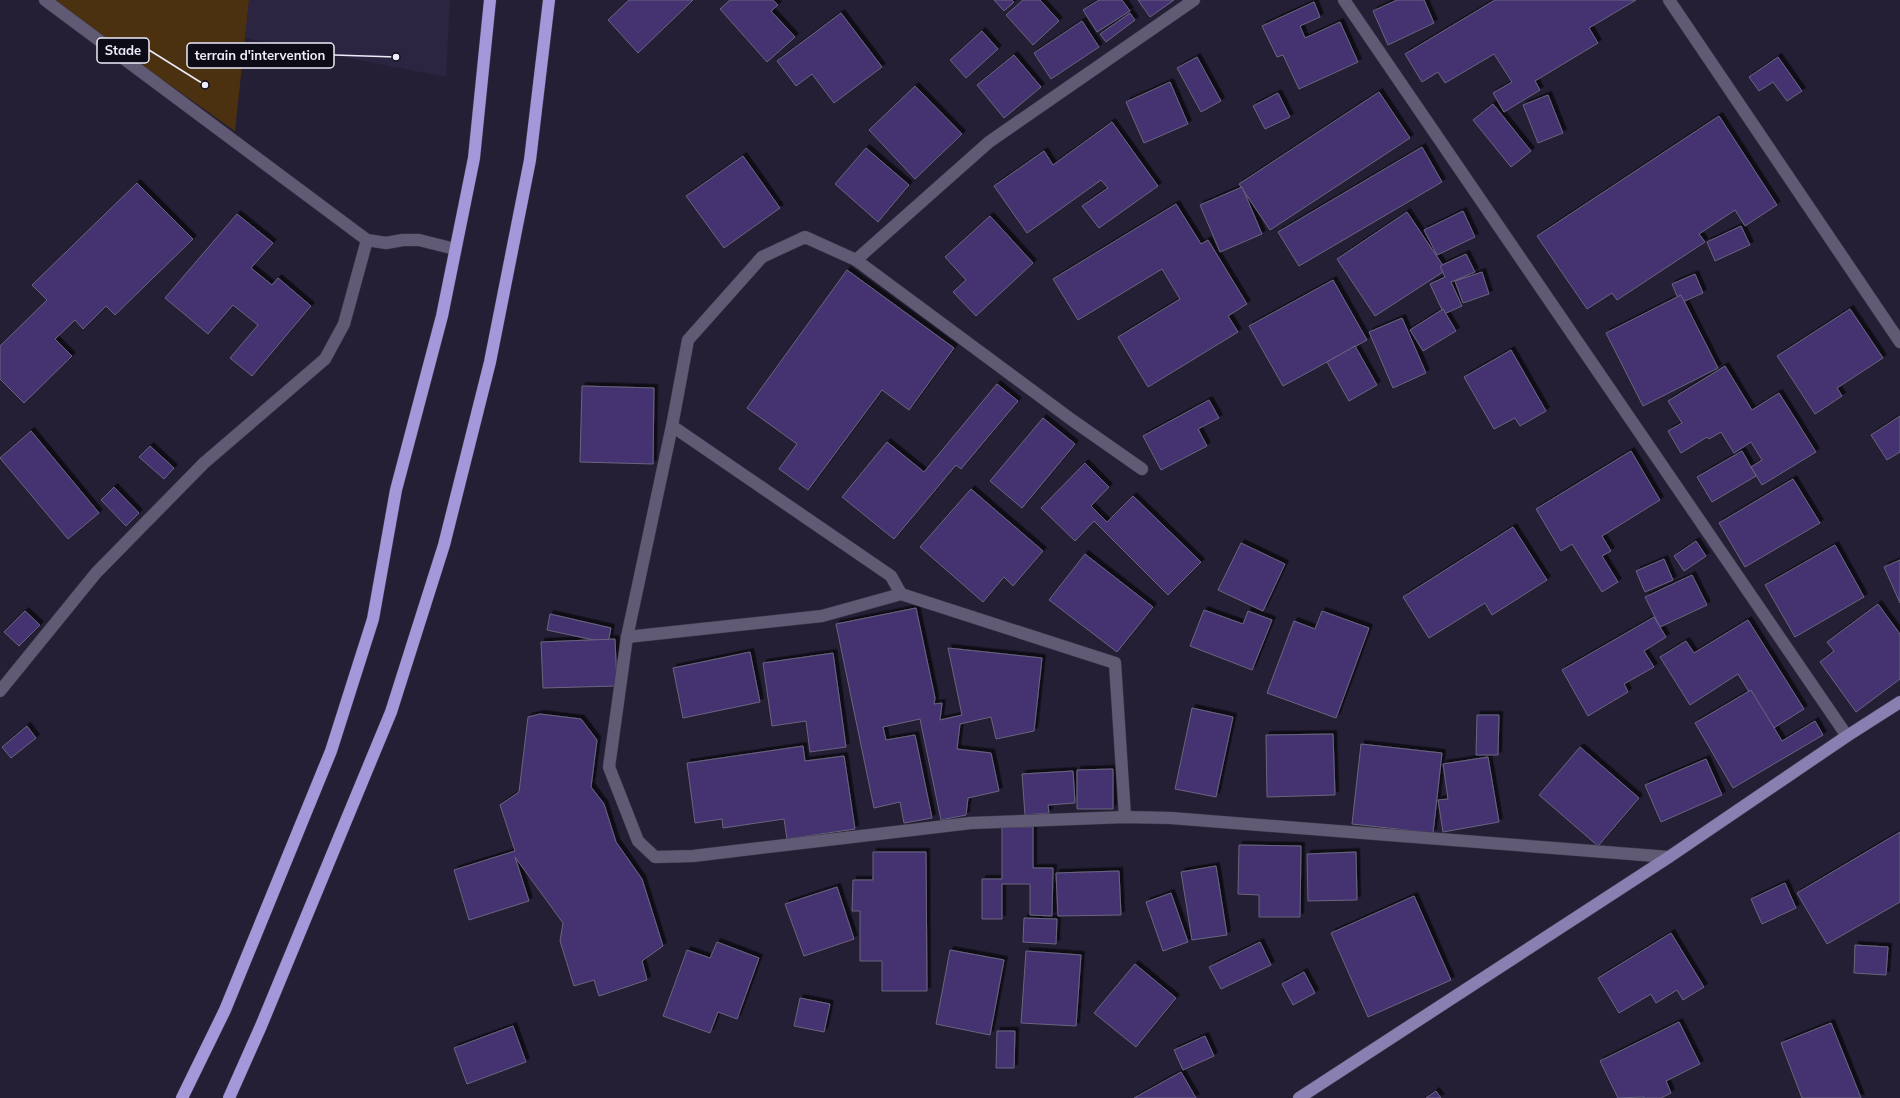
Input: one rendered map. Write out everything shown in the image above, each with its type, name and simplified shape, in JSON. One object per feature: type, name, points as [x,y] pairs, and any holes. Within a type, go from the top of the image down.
[{"type":"highway","points":[[182,1098],[225,1010],[331,751],[373,619],[396,490],[442,316],[474,158],[490,0]]},
{"type":"highway","points":[[229,1098],[261,1026],[391,712],[444,545],[490,362],[530,160],[551,2]]},
{"type":"main road","points":[[1299,1098],[1669,856],[1900,702]]},
{"type":"street","points":[[44,0],[367,240],[386,243],[403,240],[419,240],[455,249]]},
{"type":"street","points":[[856,260],[989,142],[1194,0]]},
{"type":"street","points":[[1344,0],[1847,736]]},
{"type":"street","points":[[1669,0],[1900,342]]},
{"type":"street","points":[[1142,469],[1072,420],[856,260],[805,237],[762,258],[688,340],[672,426],[627,638],[609,767],[638,841],[655,856],[693,856],[972,823],[1125,817],[1171,818],[1669,856]]},
{"type":"street","points":[[0,691],[96,573],[204,463],[325,359],[344,324],[367,240]]},
{"type":"street","points":[[672,426],[891,576],[901,594]]},
{"type":"street","points":[[627,638],[822,616],[901,594],[1115,663],[1125,817]]},
{"type":"shaded area","points":[[50,0],[249,0],[235,131]]},
{"type":"shaded area","points":[[249,0],[450,0],[446,77],[245,38]]},
{"type":"building","points":[[629,0],[693,0],[638,53],[608,20]]},
{"type":"building","points":[[730,0],[773,0],[778,5],[771,11],[795,37],[767,62],[720,9]]},
{"type":"building","points":[[994,0],[1012,0],[1014,2],[1004,11]]},
{"type":"building","points":[[1023,0],[1040,0],[1059,21],[1033,45],[1006,15]]},
{"type":"building","points":[[1099,0],[1122,0],[1130,11],[1097,32],[1083,10]]},
{"type":"building","points":[[1138,0],[1174,0],[1150,17]]},
{"type":"building","points":[[1397,0],[1424,0],[1434,23],[1388,45],[1373,11]]},
{"type":"building","points":[[1495,0],[1636,0],[1589,28],[1598,43],[1535,81],[1540,90],[1504,112],[1493,93],[1512,82],[1494,54],[1445,83],[1438,72],[1422,82],[1405,54]]},
{"type":"building","points":[[1314,2],[1320,17],[1300,26],[1305,38],[1340,22],[1358,62],[1299,89],[1283,55],[1277,57],[1262,26]]},
{"type":"building","points":[[841,13],[882,67],[834,103],[812,74],[796,86],[777,61]]},
{"type":"building","points":[[1130,13],[1135,20],[1106,42],[1100,34]]},
{"type":"building","points":[[1082,21],[1099,47],[1051,79],[1034,53]]},
{"type":"building","points":[[982,31],[998,49],[966,78],[950,60]]},
{"type":"building","points":[[1014,55],[1041,87],[1004,118],[977,85]]},
{"type":"building","points":[[1197,57],[1221,101],[1201,112],[1177,68]]},
{"type":"building","points":[[1778,57],[1802,91],[1787,101],[1773,82],[1759,91],[1749,77]]},
{"type":"building","points":[[1170,82],[1188,124],[1144,143],[1126,102]]},
{"type":"building","points":[[915,86],[962,134],[915,179],[869,130]]},
{"type":"building","points":[[1379,92],[1410,138],[1270,230],[1239,184]]},
{"type":"building","points":[[1278,93],[1290,117],[1265,129],[1253,106]]},
{"type":"building","points":[[1548,95],[1563,133],[1538,143],[1523,105]]},
{"type":"building","points":[[1493,104],[1531,151],[1511,167],[1473,120]]},
{"type":"building","points":[[1719,116],[1777,205],[1745,226],[1735,210],[1699,234],[1705,242],[1617,300],[1612,293],[1587,309],[1537,236]]},
{"type":"building","points":[[1112,122],[1158,186],[1099,228],[1082,206],[1108,188],[1101,180],[1027,233],[994,186],[1044,151],[1053,165]]},
{"type":"building","points":[[1422,147],[1442,182],[1299,266],[1278,232]]},
{"type":"building","points":[[866,148],[909,185],[878,222],[835,184]]},
{"type":"building","points":[[743,156],[780,208],[724,248],[686,196]]},
{"type":"building","points":[[137,183],[193,239],[115,315],[106,306],[83,329],[75,320],[55,339],[72,356],[24,403],[0,379],[0,346],[47,300],[32,285]]},
{"type":"building","points":[[1242,187],[1262,234],[1220,252],[1200,205]]},
{"type":"building","points":[[1176,204],[1201,244],[1208,240],[1247,304],[1228,316],[1238,332],[1148,387],[1118,337],[1180,299],[1162,269],[1078,320],[1053,279]]},
{"type":"building","points":[[1463,211],[1475,237],[1437,255],[1424,230]]},
{"type":"building","points":[[1407,212],[1446,270],[1375,316],[1337,259]]},
{"type":"building","points":[[237,214],[273,243],[251,268],[272,285],[278,278],[311,306],[252,376],[230,358],[258,325],[233,305],[208,334],[165,298]]},
{"type":"building","points":[[990,216],[1033,263],[976,316],[953,292],[966,280],[945,257]]},
{"type":"building","points":[[1741,226],[1750,245],[1715,261],[1707,242]]},
{"type":"building","points":[[1466,254],[1475,272],[1451,282],[1462,306],[1444,314],[1430,284],[1445,277],[1440,266]]},
{"type":"building","points":[[847,270],[954,348],[909,410],[882,390],[808,490],[779,469],[797,444],[747,408]]},
{"type":"building","points":[[1482,272],[1489,294],[1463,303],[1455,281]]},
{"type":"building","points":[[1695,274],[1703,293],[1680,303],[1672,284]]},
{"type":"building","points":[[1333,280],[1367,340],[1283,386],[1249,326]]},
{"type":"building","points":[[1681,295],[1718,368],[1643,406],[1606,333]]},
{"type":"building","points":[[1443,309],[1456,331],[1423,351],[1410,330]]},
{"type":"building","points":[[1850,309],[1883,358],[1837,388],[1842,396],[1815,414],[1777,356]]},
{"type":"building","points":[[1402,318],[1426,373],[1393,388],[1369,332]]},
{"type":"building","points":[[1355,346],[1377,385],[1349,401],[1327,362]]},
{"type":"building","points":[[1511,350],[1546,411],[1520,426],[1515,418],[1494,429],[1464,377]]},
{"type":"building","points":[[1725,366],[1752,410],[1779,393],[1816,452],[1762,485],[1751,467],[1762,460],[1751,442],[1734,453],[1721,432],[1709,439],[1707,437],[1681,453],[1668,431],[1682,423],[1668,401]]},
{"type":"building","points":[[997,384],[1018,401],[961,469],[956,465],[894,539],[842,497],[887,442],[924,472]]},
{"type":"building","points":[[582,386],[654,388],[653,464],[580,462]]},
{"type":"building","points":[[1209,400],[1219,418],[1198,429],[1207,446],[1161,470],[1143,436]]},
{"type":"building","points":[[1900,416],[1900,452],[1887,460],[1871,435]]},
{"type":"building","points":[[1043,418],[1075,444],[1022,508],[990,481]]},
{"type":"building","points":[[31,431],[99,513],[68,539],[0,458]]},
{"type":"building","points":[[150,446],[174,468],[164,479],[139,457]]},
{"type":"building","points":[[1631,451],[1660,500],[1602,536],[1611,551],[1602,556],[1618,582],[1602,592],[1572,544],[1561,551],[1536,509]]},
{"type":"building","points":[[1742,451],[1756,476],[1712,502],[1697,477]]},
{"type":"building","points":[[1085,463],[1109,487],[1091,506],[1107,522],[1133,496],[1201,562],[1168,595],[1094,521],[1075,541],[1041,508]]},
{"type":"building","points":[[1793,479],[1820,523],[1745,567],[1719,523]]},
{"type":"building","points":[[114,487],[139,513],[126,526],[101,500]]},
{"type":"building","points":[[971,489],[1043,551],[1013,586],[1004,577],[983,602],[920,547]]},
{"type":"building","points":[[1513,527],[1547,580],[1492,615],[1485,603],[1429,638],[1403,597]]},
{"type":"building","points":[[1696,541],[1706,556],[1684,571],[1674,556]]},
{"type":"building","points":[[1241,543],[1285,564],[1263,611],[1218,590]]},
{"type":"building","points":[[1835,545],[1864,597],[1795,637],[1765,585]]},
{"type":"building","points":[[1085,554],[1153,607],[1117,652],[1049,600]]},
{"type":"building","points":[[1664,559],[1673,580],[1645,592],[1636,571]]},
{"type":"building","points":[[1900,560],[1900,603],[1884,567]]},
{"type":"building","points":[[1692,575],[1707,605],[1660,627],[1645,597]]},
{"type":"building","points":[[1878,604],[1900,634],[1900,679],[1856,712],[1820,662],[1834,651],[1827,642]]},
{"type":"building","points":[[916,608],[935,698],[934,704],[942,703],[940,720],[962,715],[948,648],[1042,658],[1034,731],[996,739],[991,717],[960,724],[957,749],[991,753],[999,791],[968,798],[966,815],[941,820],[920,719],[883,727],[886,740],[915,735],[932,818],[904,823],[900,802],[874,808],[836,624]]},
{"type":"building","points":[[1204,610],[1243,624],[1248,611],[1272,620],[1252,670],[1190,646]]},
{"type":"building","points":[[25,611],[40,625],[19,646],[4,632]]},
{"type":"building","points":[[1322,611],[1369,628],[1336,718],[1267,693],[1294,621],[1315,629]]},
{"type":"building","points":[[550,614],[611,628],[608,643],[547,630]]},
{"type":"building","points":[[1654,617],[1666,637],[1644,651],[1654,667],[1624,684],[1628,692],[1588,716],[1562,670]]},
{"type":"building","points":[[1748,620],[1804,709],[1772,729],[1738,674],[1690,705],[1660,657],[1686,641],[1694,653]]},
{"type":"building","points":[[615,639],[617,686],[543,688],[541,642]]},
{"type":"building","points":[[750,652],[760,702],[683,718],[673,668]]},
{"type":"building","points":[[833,653],[846,747],[810,752],[806,721],[772,726],[763,663]]},
{"type":"building","points":[[1751,690],[1782,741],[1815,721],[1823,735],[1733,788],[1695,723]]},
{"type":"building","points":[[1192,708],[1233,717],[1216,797],[1175,789]]},
{"type":"building","points":[[540,714],[581,719],[597,740],[591,787],[604,804],[616,842],[642,879],[663,946],[642,961],[647,980],[599,996],[594,980],[574,986],[560,941],[563,923],[515,857],[529,901],[469,920],[454,870],[515,851],[500,805],[519,792],[528,717]]},
{"type":"building","points":[[1477,715],[1499,715],[1498,755],[1476,755]]},
{"type":"building","points":[[27,726],[36,738],[11,758],[2,747]]},
{"type":"building","points":[[1333,734],[1335,795],[1267,797],[1266,735]]},
{"type":"building","points":[[1361,744],[1442,753],[1433,833],[1352,824]]},
{"type":"building","points":[[803,746],[805,761],[844,756],[855,829],[787,839],[784,819],[723,828],[722,819],[695,823],[687,763]]},
{"type":"building","points":[[1580,747],[1639,798],[1598,846],[1539,795]]},
{"type":"building","points":[[1488,757],[1499,822],[1443,832],[1438,800],[1448,799],[1443,764]]},
{"type":"building","points":[[1706,759],[1722,795],[1661,822],[1645,785]]},
{"type":"building","points":[[1113,769],[1113,809],[1077,809],[1077,770]]},
{"type":"building","points":[[1073,771],[1075,803],[1048,805],[1049,813],[1025,815],[1022,774]]},
{"type":"building","points":[[1002,827],[1033,827],[1033,868],[1053,868],[1052,916],[1030,915],[1030,884],[1002,884],[1002,919],[982,919],[982,879],[1002,879]]},
{"type":"building","points":[[1900,832],[1900,902],[1827,944],[1797,893]]},
{"type":"building","points":[[1239,845],[1301,846],[1300,917],[1259,917],[1259,895],[1238,894]]},
{"type":"building","points":[[873,852],[926,852],[927,991],[882,991],[882,961],[860,961],[860,911],[852,911],[853,880],[873,880]]},
{"type":"building","points":[[1356,852],[1357,900],[1308,901],[1307,854]]},
{"type":"building","points":[[1216,866],[1227,935],[1192,940],[1181,872]]},
{"type":"building","points":[[1119,871],[1121,915],[1058,916],[1056,873]]},
{"type":"building","points":[[1785,883],[1796,908],[1762,924],[1751,899]]},
{"type":"building","points":[[837,887],[854,939],[804,956],[785,904]]},
{"type":"building","points":[[1171,893],[1188,942],[1163,951],[1146,902]]},
{"type":"building","points":[[1414,896],[1451,980],[1368,1017],[1331,933]]},
{"type":"building","points":[[1024,918],[1057,919],[1056,944],[1023,942]]},
{"type":"building","points":[[1671,933],[1704,987],[1683,1000],[1677,990],[1656,1003],[1651,994],[1619,1013],[1598,978]]},
{"type":"building","points":[[717,942],[759,958],[737,1019],[718,1012],[710,1033],[663,1016],[687,950],[710,958]]},
{"type":"building","points":[[1260,942],[1271,965],[1221,989],[1209,967]]},
{"type":"building","points":[[1855,945],[1888,947],[1886,975],[1854,973]]},
{"type":"building","points":[[950,950],[1004,960],[990,1035],[936,1024]]},
{"type":"building","points":[[1026,951],[1081,955],[1076,1026],[1021,1023]]},
{"type":"building","points":[[1135,964],[1176,998],[1136,1047],[1094,1013]]},
{"type":"building","points":[[1304,972],[1315,993],[1293,1005],[1282,984]]},
{"type":"building","points":[[800,998],[830,1004],[824,1032],[794,1026]]},
{"type":"building","points":[[1679,1022],[1700,1064],[1666,1081],[1671,1093],[1661,1098],[1618,1098],[1600,1061]]},
{"type":"building","points":[[1831,1023],[1861,1098],[1802,1098],[1781,1043]]},
{"type":"building","points":[[513,1026],[526,1062],[467,1084],[454,1048]]},
{"type":"building","points":[[997,1031],[1015,1031],[1014,1068],[996,1068]]},
{"type":"building","points":[[1205,1036],[1214,1056],[1183,1070],[1174,1050]]},
{"type":"building","points":[[1181,1072],[1196,1098],[1134,1098]]},
{"type":"building","points":[[1436,1091],[1441,1098],[1426,1098]]},
{"type":"place","name":"terrain d'intervention","points":[[396,57]]},
{"type":"place","name":"Stade","points":[[205,85]]}]
